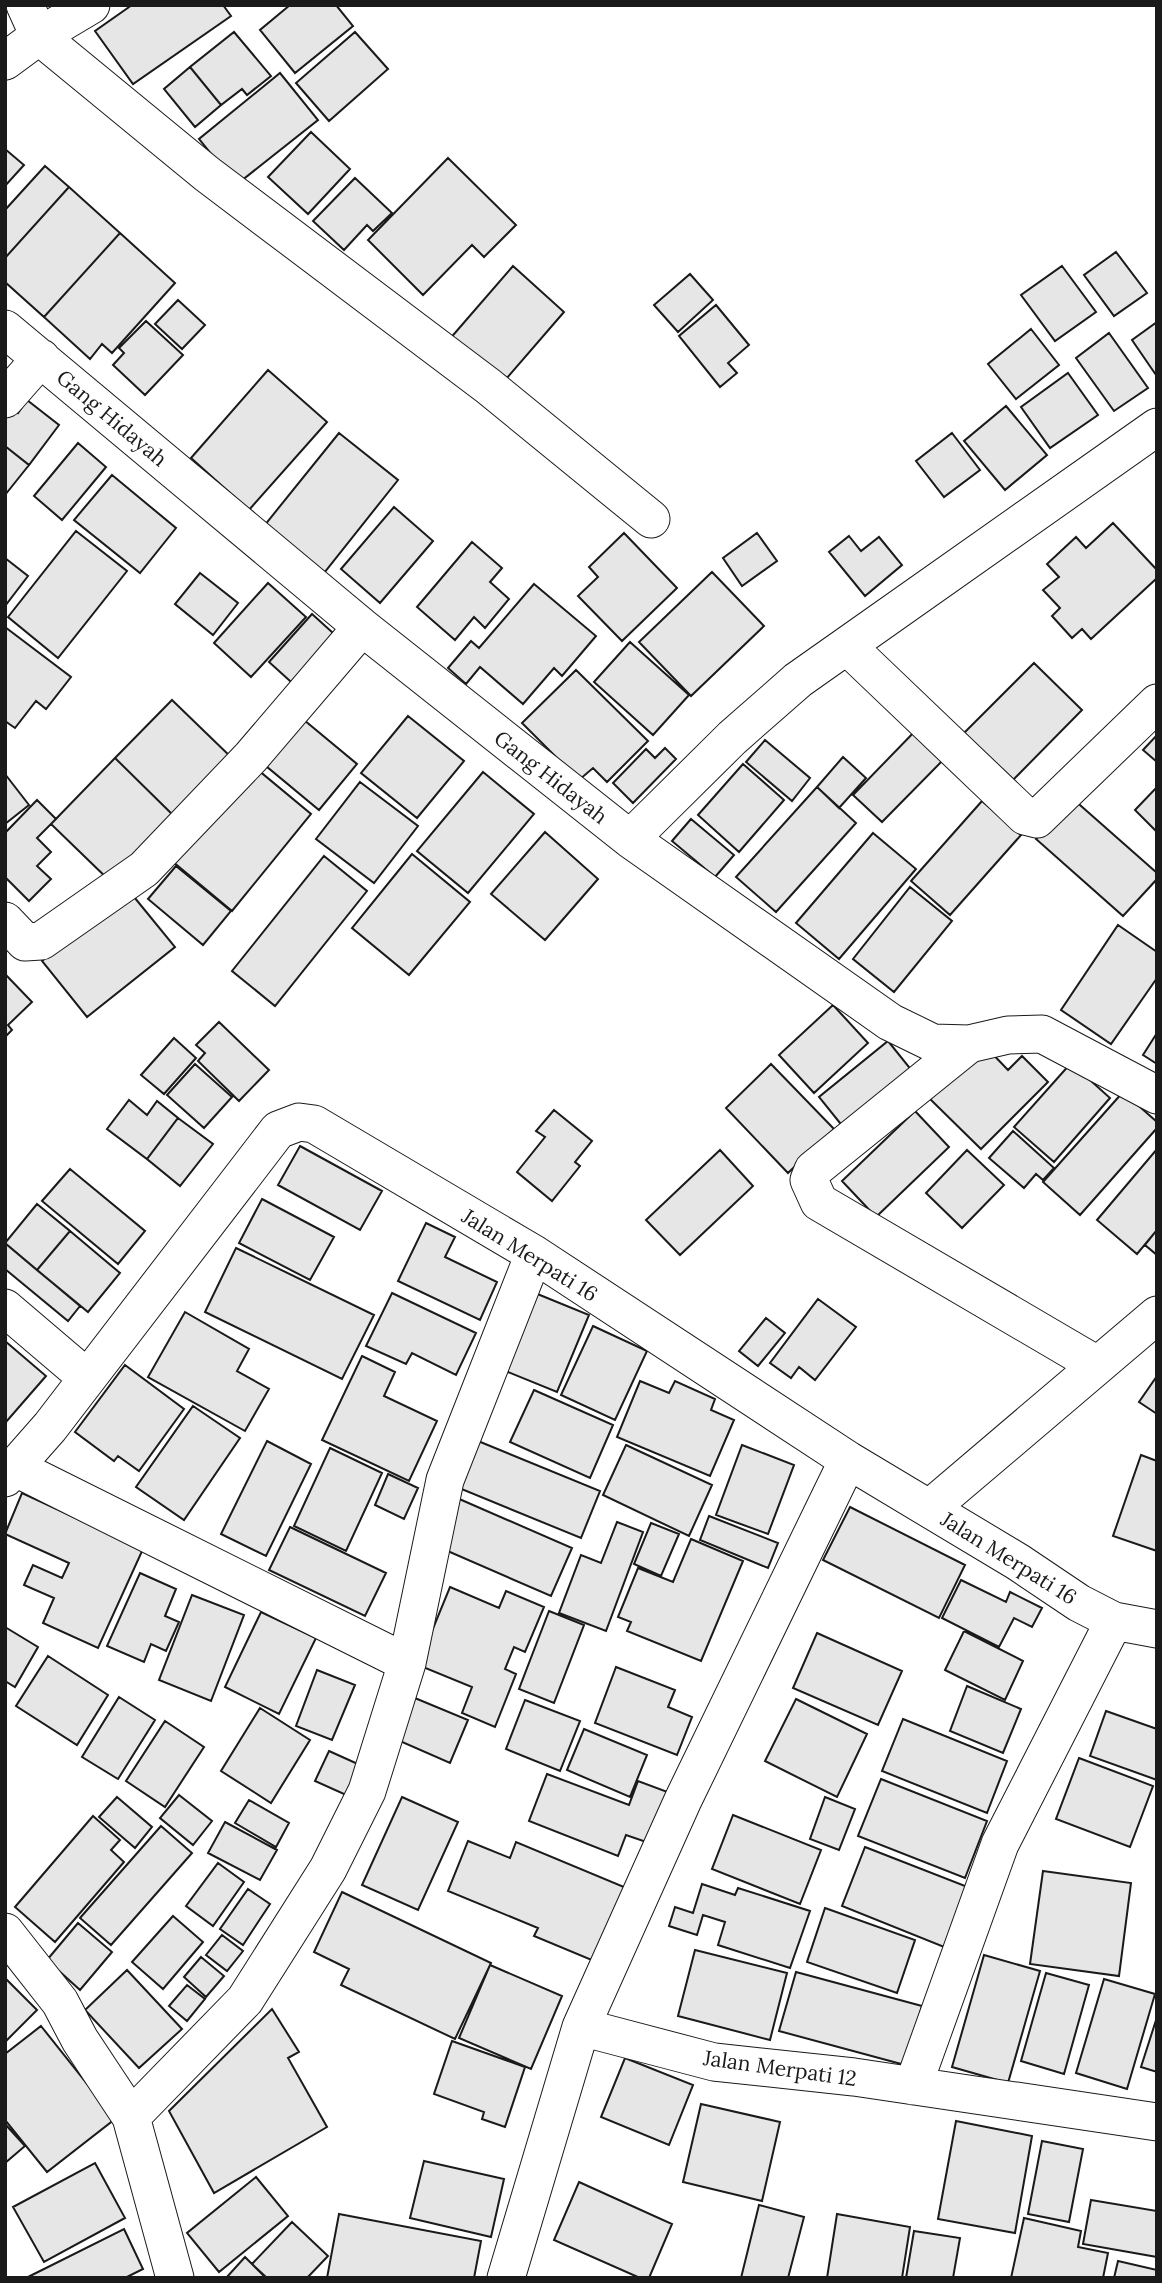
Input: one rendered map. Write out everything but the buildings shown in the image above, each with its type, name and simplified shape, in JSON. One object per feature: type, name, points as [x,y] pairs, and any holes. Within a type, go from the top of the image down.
[{"type":"street","points":[[5,61],[32,21],[91,5]]},
{"type":"street","points":[[32,21],[207,174],[488,386],[651,519]]},
{"type":"street","name":"Gang Hidayah","points":[[5,329],[362,627],[630,839],[890,1022],[933,1043],[969,1044],[1008,1035],[1042,1034],[1157,1096]]},
{"type":"street","points":[[5,399],[41,358]]},
{"type":"street","points":[[630,839],[779,696],[1157,427]]},
{"type":"street","points":[[5,921],[25,942],[41,941],[144,869],[251,757],[362,627]]},
{"type":"street","points":[[847,646],[1028,818],[1037,819],[1157,703]]},
{"type":"street","points":[[969,1044],[813,1170],[809,1180],[820,1202],[1097,1364]]},
{"type":"street","name":"Jalan Merpati 16","points":[[10,1472],[50,1427],[278,1130],[299,1122],[314,1124],[534,1254],[848,1460],[930,1508],[1079,1603],[1114,1620],[1157,1629]]},
{"type":"street","points":[[131,2117],[245,2000],[328,1869],[367,1791],[407,1663],[445,1480],[534,1254]]},
{"type":"street","points":[[5,1308],[86,1377]]},
{"type":"street","points":[[930,1508],[1097,1364],[1151,1329]]},
{"type":"street","points":[[506,2278],[581,2027],[683,1800],[848,1460]]},
{"type":"street","points":[[10,1472],[407,1663]]},
{"type":"street","points":[[913,2086],[1000,1844],[1114,1620]]},
{"type":"street","points":[[5,1932],[60,2002],[80,2040],[131,2117],[175,2278]]},
{"type":"street","name":"Jalan Merpati 12","points":[[581,2027],[714,2062],[913,2086],[1157,2122]]}]
